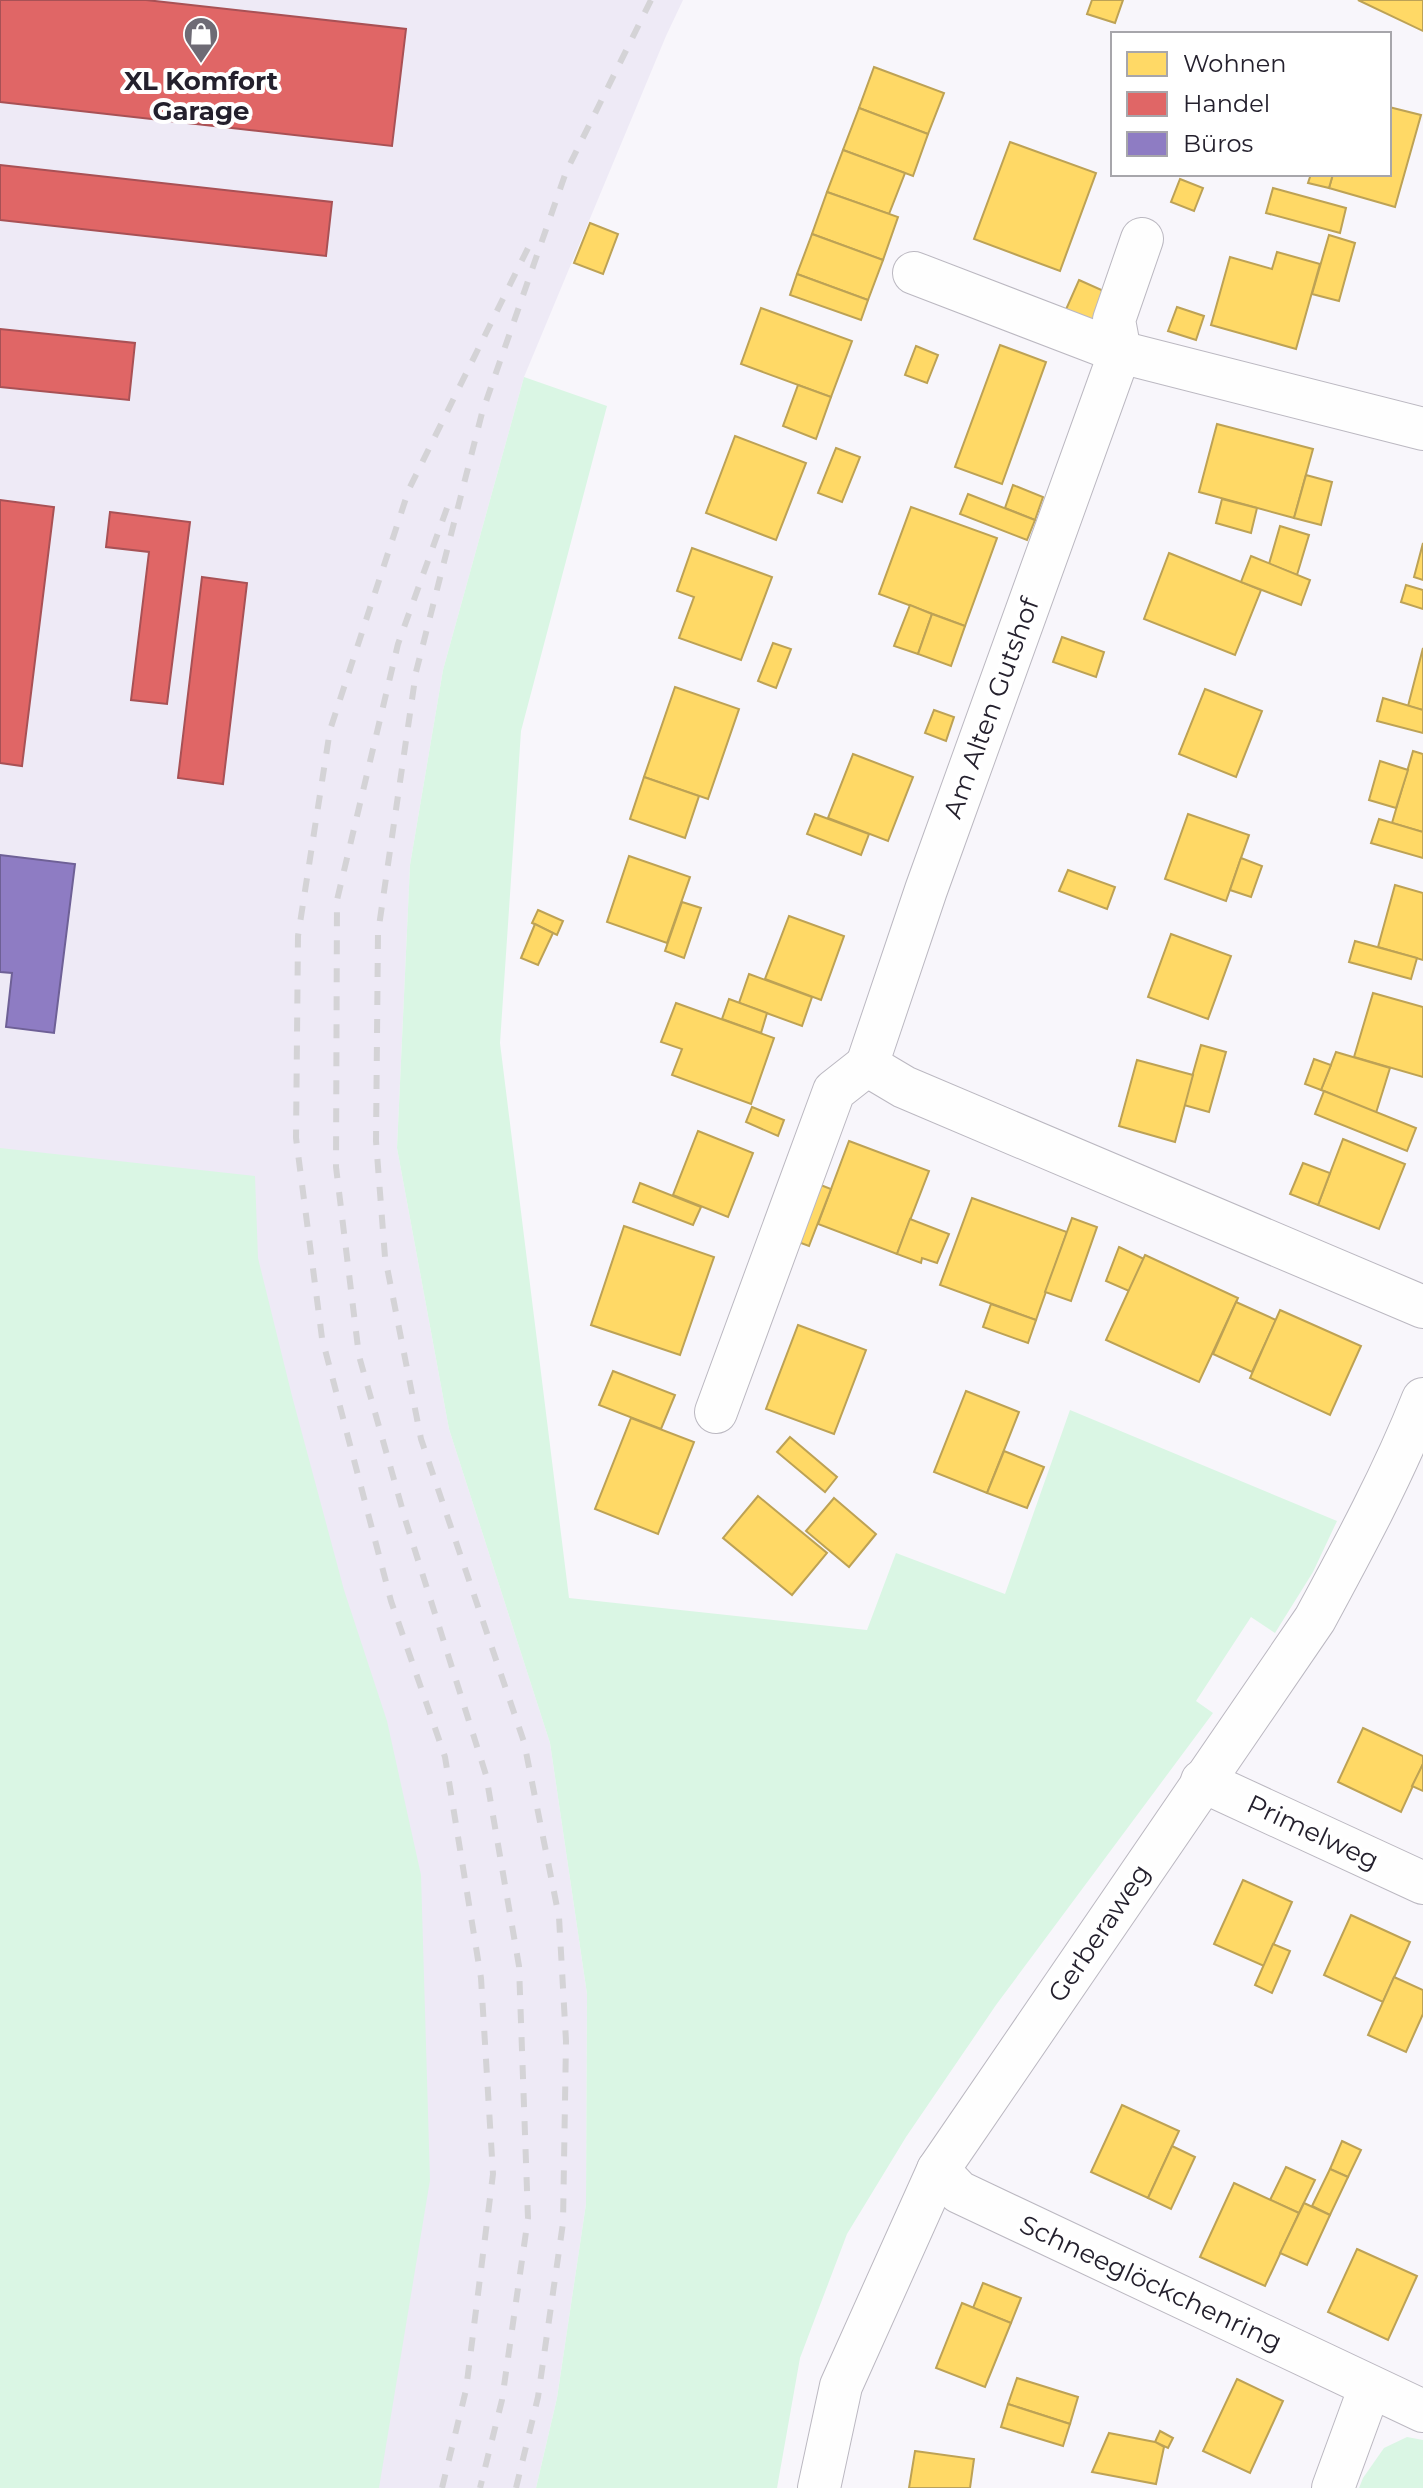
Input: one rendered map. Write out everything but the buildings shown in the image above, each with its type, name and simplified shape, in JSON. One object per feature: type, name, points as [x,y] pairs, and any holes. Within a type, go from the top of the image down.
[{"type":"street","name":"Am Alten Gutshof","points":[[867,1065],[931,875],[1120,352],[1114,320],[1142,239]]},
{"type":"street","points":[[914,273],[1120,352],[1423,429]]},
{"type":"street","points":[[716,1412],[834,1091],[867,1065],[904,1087],[1423,1307]]},
{"type":"street","name":"Gerberaweg","points":[[819,2488],[841,2386],[938,2170],[1315,1619],[1365,1527],[1423,1399]]},
{"type":"street","name":"Primelweg","points":[[1202,1781],[1423,1883]]},
{"type":"street","name":"Schneeglöckchenring","points":[[938,2170],[959,2192],[1423,2411]]},
{"type":"street","points":[[1333,2488],[1370,2387]]},
{"type":"shaded area","points":[[0,0],[683,0],[524,377],[443,670],[410,865],[397,1148],[449,1429],[550,1743],[587,1994],[586,2204],[557,2398],[536,2488],[0,2488]]},
{"type":"green space","points":[[524,377],[607,406],[521,731],[500,1043],[569,1598],[867,1630],[896,1553],[1005,1594],[1070,1410],[1337,1521],[1313,1572],[1275,1633],[1251,1617],[1196,1701],[1213,1713],[996,2005],[906,2137],[847,2234],[800,2358],[777,2488],[536,2488],[557,2398],[586,2204],[587,1994],[550,1743],[449,1429],[397,1148],[410,865],[443,670]]},
{"type":"green space","points":[[0,1148],[255,1176],[258,1258],[344,1590],[387,1721],[421,1875],[430,2180],[379,2488],[0,2488]]},
{"type":"green space","points":[[1407,2437],[1423,2440],[1423,2488],[1359,2488],[1384,2448]]},
{"type":"railway","points":[[516,2488],[538,2397],[563,2223],[566,2041],[559,1917],[524,1742],[421,1439],[385,1257],[376,1141],[378,933],[416,672],[482,413],[566,172],[651,0]]},
{"type":"railway","points":[[442,2488],[466,2390],[493,2174],[481,1978],[445,1757],[391,1601],[322,1338],[296,1138],[298,936],[330,730],[409,489],[532,240]]},
{"type":"railway","points":[[447,508],[398,644],[337,900],[336,1167],[359,1356],[406,1522],[486,1775],[519,1966],[528,2218],[502,2400],[480,2488]]},
{"type":"place","name":"XL Komfort Garage","points":[[201,65]]}]
